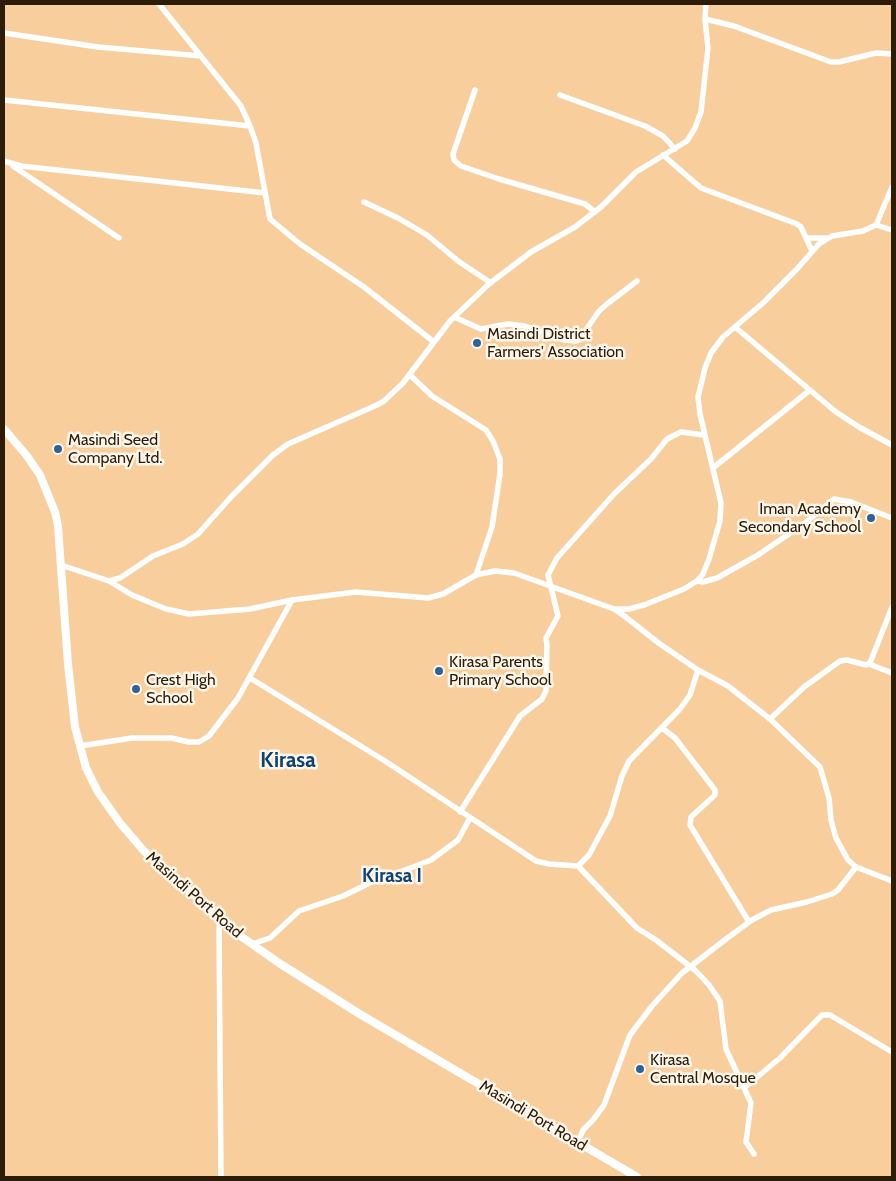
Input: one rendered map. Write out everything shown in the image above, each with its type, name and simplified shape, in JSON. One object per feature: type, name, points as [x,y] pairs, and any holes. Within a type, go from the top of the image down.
[{"type":"main road","name":"Masindi Port Road","points":[[4,429],[40,475],[55,512],[58,526],[68,664],[75,727],[86,768],[98,792],[120,823],[143,850],[252,944],[358,1013],[637,1177]]},
{"type":"street","points":[[159,4],[241,106],[256,143],[268,216],[306,248],[364,287],[434,342]]},
{"type":"street","points":[[109,581],[120,578],[147,560],[183,544],[198,534],[273,454],[288,444],[377,405],[403,383],[454,317],[491,283],[531,252],[595,212],[609,201],[636,172],[675,149],[690,137],[701,112],[708,48],[705,18],[706,4]]},
{"type":"street","points":[[705,18],[734,26],[834,62],[876,53],[892,54]]},
{"type":"street","points":[[4,33],[98,48],[201,56]]},
{"type":"street","points":[[475,90],[453,154],[454,160],[461,166],[499,179],[585,204],[595,212]]},
{"type":"street","points":[[560,95],[645,126],[662,136],[675,149]]},
{"type":"street","points":[[4,100],[250,126]]},
{"type":"street","points":[[663,155],[701,188],[796,222],[802,227],[812,251]]},
{"type":"street","points":[[6,162],[21,166],[265,193]]},
{"type":"street","points":[[6,162],[120,238]]},
{"type":"street","points":[[806,238],[828,238],[863,231],[876,224],[892,187]]},
{"type":"street","points":[[364,202],[398,218],[427,235],[458,261],[491,283]]},
{"type":"street","points":[[876,224],[892,230]]},
{"type":"street","points":[[614,609],[629,609],[644,605],[684,589],[697,581],[703,574],[720,521],[721,503],[698,406],[700,384],[711,353],[723,337],[790,276],[812,251],[828,238]]},
{"type":"street","points":[[454,317],[481,329],[503,324],[517,325],[540,330],[564,340],[576,342],[599,311],[637,281]]},
{"type":"street","points":[[734,327],[842,416],[892,445]]},
{"type":"street","points":[[410,375],[432,396],[486,430],[493,441],[500,459],[500,474],[492,527],[476,576]]},
{"type":"street","points":[[712,468],[810,390]]},
{"type":"street","points":[[460,812],[520,716],[542,699],[546,691],[546,638],[558,616],[548,575],[557,558],[614,494],[651,459],[667,440],[680,432],[704,435]]},
{"type":"street","points":[[697,581],[703,582],[717,578],[758,554],[813,517],[834,499],[851,502],[892,518]]},
{"type":"street","points":[[61,565],[109,581],[132,595],[166,610],[189,614],[250,609],[292,600],[356,592],[428,598],[443,594],[486,572],[504,571],[614,609],[698,670],[728,686],[770,719],[820,767],[829,798],[831,820],[836,838],[848,860],[856,867],[892,880]]},
{"type":"street","points":[[80,746],[132,738],[171,738],[199,742],[209,736],[238,698],[292,600]]},
{"type":"street","points":[[869,664],[892,607]]},
{"type":"street","points":[[770,719],[804,687],[840,661],[847,660],[869,664],[892,673]]},
{"type":"street","points":[[578,866],[589,855],[610,816],[622,776],[629,761],[680,710],[690,695],[698,670]]},
{"type":"street","points":[[250,678],[384,761],[536,861],[578,866],[637,928],[690,965],[709,985],[720,1001],[726,1049],[751,1103],[746,1142],[754,1154]]},
{"type":"street","points":[[662,728],[675,738],[715,790],[715,795],[691,817],[690,825],[749,922]]},
{"type":"street","points":[[252,944],[270,938],[298,911],[343,896],[382,877],[430,860],[458,840],[470,818]]},
{"type":"street","points":[[578,1142],[583,1130],[604,1105],[630,1034],[652,1006],[690,965],[749,922],[778,908],[795,906],[832,894],[838,890],[856,867]]},
{"type":"street","points":[[220,917],[222,1177]]},
{"type":"street","points":[[744,1088],[780,1058],[822,1015],[830,1015],[892,1052]]},
{"type":"place","name":"Masindi District Farmers' Association","points":[[477,343]]},
{"type":"place","name":"Masindi Seed Company Ltd.","points":[[58,449]]},
{"type":"place","name":"Iman Academy Secondary School","points":[[871,518]]},
{"type":"place","name":"Kirasa Parents Primary School","points":[[439,671]]},
{"type":"place","name":"Crest High School","points":[[136,689]]},
{"type":"place","name":"Kirasa Central Mosque","points":[[640,1069]]},
{"type":"district","name":"Kirasa","points":[[288,761]]},
{"type":"district","name":"Kirasa I","points":[[392,876]]}]
